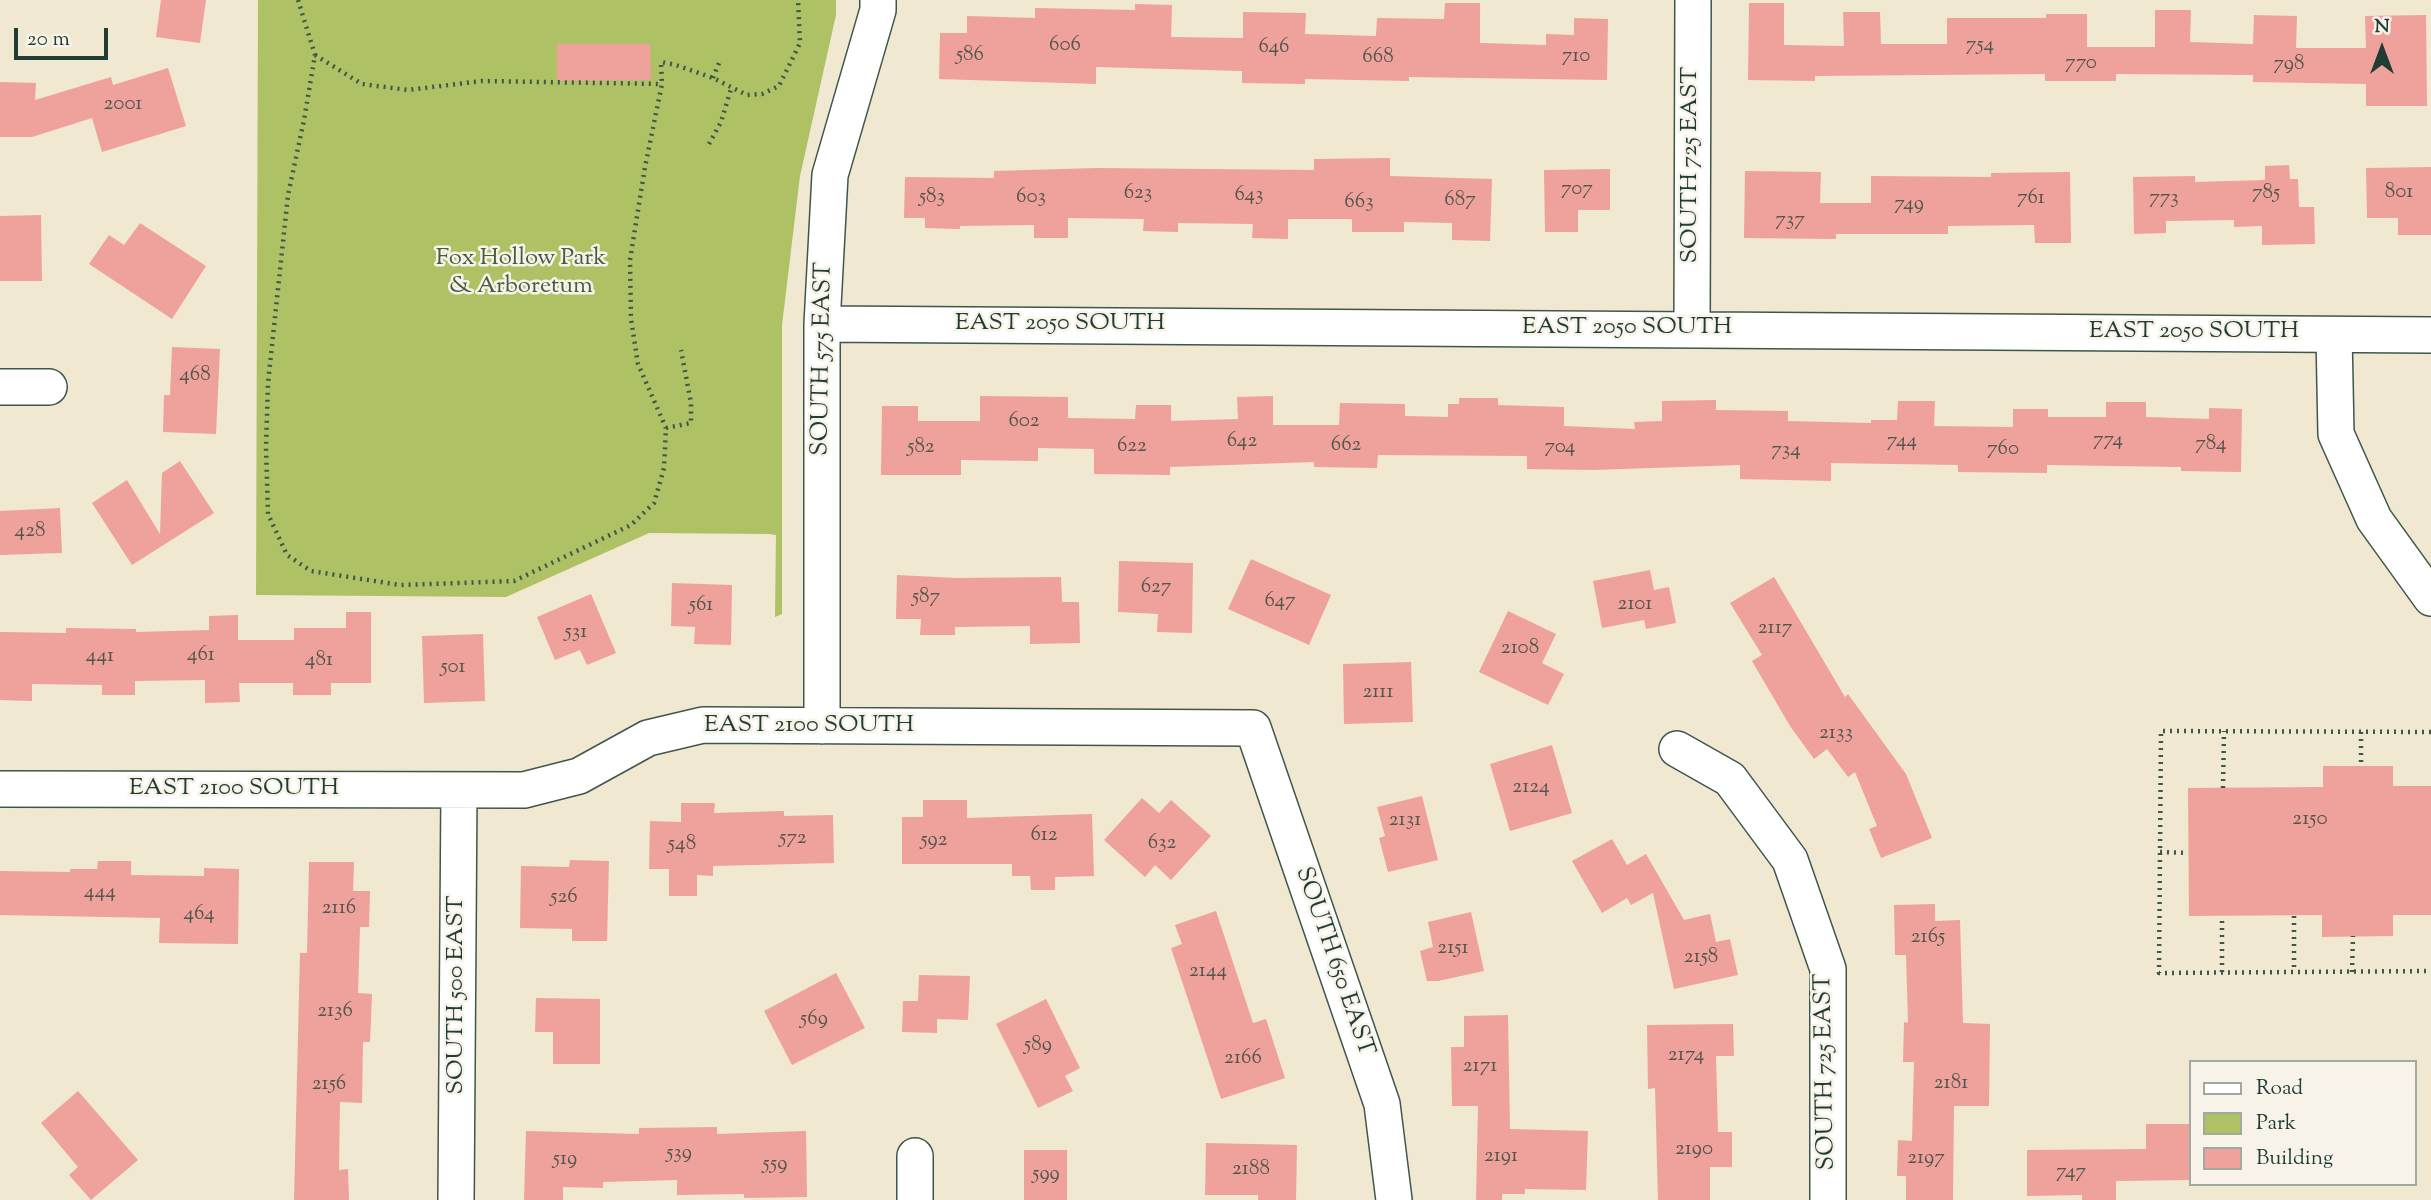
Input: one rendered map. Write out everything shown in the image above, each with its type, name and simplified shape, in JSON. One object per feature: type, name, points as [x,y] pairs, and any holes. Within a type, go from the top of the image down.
[{"type":"street","name":"SOUTH 575 EAST","points":[[822,726],[822,324],[830,175],[878,10],[878,0]]},
{"type":"street","name":"SOUTH 725 EAST","points":[[1692,329],[1693,0]]},
{"type":"street","name":"EAST 2050 SOUTH","points":[[822,324],[2431,335]]},
{"type":"street","points":[[2334,335],[2336,434],[2374,519],[2431,598]]},
{"type":"street","points":[[0,387],[49,387]]},
{"type":"street","name":"EAST 2100 SOUTH","points":[[0,789],[524,790],[579,776],[648,738],[702,725],[1253,728]]},
{"type":"street","name":"SOUTH 650 EAST","points":[[1253,728],[1382,1104],[1394,1200]]},
{"type":"street","name":"SOUTH 725 EAST","points":[[1677,749],[1730,779],[1790,860],[1828,969],[1828,1200]]},
{"type":"street","name":"SOUTH 500 EAST","points":[[456,1200],[459,790]]},
{"type":"street","points":[[915,1156],[915,1200]]},
{"type":"path","points":[[298,0],[315,55],[288,195],[268,383],[268,514],[287,555],[311,571],[400,585],[514,581],[631,525],[654,503],[664,468],[666,428],[638,364],[631,319],[630,260],[662,84],[661,62],[713,78],[747,95],[762,94],[779,86],[800,43],[798,0]]},
{"type":"path","points":[[315,55],[362,84],[408,90],[482,81],[662,84]]},
{"type":"path","points":[[713,78],[719,63]]},
{"type":"path","points":[[709,144],[721,122],[731,89]]},
{"type":"path","points":[[666,428],[691,423],[691,403],[681,350]]},
{"type":"path","points":[[2431,732],[2161,731],[2159,973],[2431,971]]},
{"type":"path","points":[[2223,788],[2224,731]]},
{"type":"path","points":[[2361,732],[2361,766]]},
{"type":"path","points":[[2160,852],[2189,853]]},
{"type":"path","points":[[2222,916],[2222,972]]},
{"type":"path","points":[[2294,916],[2294,972]]},
{"type":"path","points":[[2352,972],[2353,936]]},
{"type":"green space","name":"Fox Hollow Park & Arboretum","points":[[258,0],[836,0],[836,15],[800,176],[782,325],[782,614],[775,617],[776,535],[769,534],[649,533],[506,597],[256,595]]},
{"type":"building","points":[[161,0],[206,0],[200,43],[156,37]]},
{"type":"building","points":[[1445,3],[1480,3],[1480,43],[1546,45],[1546,34],[1574,35],[1574,18],[1608,19],[1607,80],[1409,77],[1409,81],[1305,79],[1305,84],[1242,83],[1242,71],[1096,67],[1096,84],[939,79],[940,33],[967,33],[967,16],[1035,18],[1035,8],[1135,10],[1135,4],[1172,5],[1171,37],[1243,38],[1243,12],[1306,13],[1305,34],[1376,36],[1377,18],[1444,19]]},
{"type":"building","points":[[1749,3],[1784,3],[1784,45],[1844,46],[1843,12],[1880,12],[1881,44],[1947,44],[1947,18],[2046,18],[2046,14],[2087,14],[2087,47],[2155,47],[2155,10],[2191,10],[2190,42],[2253,44],[2254,15],[2297,16],[2296,48],[2366,48],[2365,16],[2426,15],[2427,106],[2366,106],[2366,84],[2253,82],[2253,75],[2116,74],[2116,81],[2045,81],[2045,74],[1815,76],[1815,81],[1748,80]]},
{"type":"building","points":[[557,44],[650,44],[651,80],[557,81]]},
{"type":"building","points":[[168,68],[186,126],[102,152],[92,118],[32,137],[0,137],[0,82],[36,83],[35,100],[111,77],[113,85]]},
{"type":"building","points":[[1390,158],[1390,176],[1492,179],[1490,241],[1452,240],[1452,223],[1404,222],[1404,232],[1352,232],[1352,219],[1288,219],[1288,239],[1252,238],[1253,224],[1178,223],[1178,232],[1143,231],[1144,219],[1068,218],[1068,238],[1034,238],[1034,225],[925,228],[925,218],[904,218],[905,177],[994,178],[994,171],[1097,168],[1314,170],[1314,159]]},
{"type":"building","points":[[2289,165],[2290,179],[2298,179],[2299,207],[2314,207],[2315,244],[2262,245],[2262,226],[2234,227],[2234,220],[2166,221],[2166,233],[2134,234],[2133,177],[2195,176],[2195,182],[2265,180],[2265,166]]},
{"type":"building","points":[[2431,167],[2431,235],[2398,235],[2398,218],[2367,218],[2366,168]]},
{"type":"building","points":[[1610,169],[1610,210],[1578,210],[1578,232],[1545,232],[1544,170]]},
{"type":"building","points":[[1745,171],[1821,172],[1820,203],[1871,203],[1871,176],[1991,177],[1991,173],[2070,172],[2071,243],[2035,243],[2034,225],[1948,226],[1948,234],[1836,234],[1836,239],[1744,238]]},
{"type":"building","points":[[41,215],[42,281],[0,281],[0,216]]},
{"type":"building","points":[[140,223],[206,266],[172,319],[89,264],[109,235],[124,245]]},
{"type":"building","points":[[172,347],[220,349],[216,434],[163,432],[164,395],[170,395]]},
{"type":"building","points":[[980,396],[1068,397],[1068,418],[1135,419],[1136,405],[1171,405],[1171,421],[1238,419],[1237,397],[1273,396],[1273,425],[1339,425],[1340,403],[1405,404],[1405,416],[1448,417],[1448,404],[1459,404],[1459,398],[1498,398],[1498,405],[1564,407],[1564,426],[1635,429],[1634,422],[1662,421],[1662,401],[1716,400],[1716,410],[1788,411],[1788,421],[1871,423],[1871,420],[1897,420],[1898,401],[1935,401],[1934,426],[2013,427],[2013,409],[2048,409],[2048,417],[2106,417],[2106,402],[2146,402],[2146,417],[2209,419],[2209,408],[2242,409],[2241,472],[2181,471],[2181,467],[2047,465],[2047,473],[1958,472],[1958,465],[1831,463],[1831,481],[1740,479],[1740,465],[1593,470],[1527,469],[1527,456],[1378,455],[1377,468],[1314,467],[1314,462],[1170,467],[1170,475],[1094,474],[1094,449],[1038,448],[1038,461],[961,460],[961,475],[881,475],[882,406],[918,406],[918,421],[980,421]]},
{"type":"building","points":[[180,461],[214,513],[132,565],[92,503],[127,480],[160,534],[162,473]]},
{"type":"building","points":[[60,508],[62,553],[0,555],[0,511]]},
{"type":"building","points":[[1251,559],[1331,595],[1309,645],[1228,609]]},
{"type":"building","points":[[1119,561],[1193,563],[1192,633],[1157,632],[1158,614],[1118,612]]},
{"type":"building","points":[[1650,570],[1654,590],[1669,587],[1676,623],[1646,629],[1644,620],[1602,628],[1593,581]]},
{"type":"building","points":[[897,575],[956,578],[1061,577],[1062,602],[1079,602],[1080,643],[1030,644],[1030,626],[955,627],[955,635],[920,635],[921,619],[896,619]]},
{"type":"building","points":[[1774,577],[1845,697],[1848,694],[1906,774],[1932,838],[1881,858],[1869,829],[1877,826],[1855,772],[1848,777],[1827,749],[1814,759],[1790,726],[1752,661],[1762,655],[1730,603]]},
{"type":"building","points":[[672,583],[732,585],[731,645],[694,644],[695,627],[671,626]]},
{"type":"building","points":[[591,594],[616,653],[587,665],[580,650],[555,660],[537,617]]},
{"type":"building","points":[[1508,611],[1556,634],[1542,663],[1564,674],[1548,705],[1479,672]]},
{"type":"building","points":[[346,612],[371,612],[371,683],[331,683],[331,695],[293,695],[293,683],[239,683],[240,702],[205,703],[205,680],[135,681],[135,695],[102,695],[102,685],[32,684],[32,701],[0,700],[0,632],[66,633],[66,628],[136,629],[136,632],[209,630],[209,616],[238,615],[238,640],[294,640],[294,628],[346,628]]},
{"type":"building","points":[[483,634],[485,701],[424,703],[422,636]]},
{"type":"building","points":[[1411,662],[1413,722],[1344,724],[1343,664]]},
{"type":"building","points":[[1552,745],[1572,813],[1510,831],[1490,764]]},
{"type":"building","points":[[2323,766],[2393,766],[2393,786],[2431,786],[2431,915],[2393,915],[2393,936],[2322,937],[2322,915],[2189,916],[2188,788],[2323,787]]},
{"type":"building","points":[[1422,796],[1438,860],[1388,872],[1379,838],[1385,836],[1377,807]]},
{"type":"building","points":[[1142,798],[1159,813],[1171,800],[1211,836],[1171,880],[1155,865],[1145,877],[1104,840]]},
{"type":"building","points":[[923,800],[967,800],[967,818],[1092,814],[1094,876],[1055,877],[1055,890],[1031,890],[1030,876],[1012,876],[1012,864],[902,864],[902,817],[923,817]]},
{"type":"building","points":[[681,803],[715,803],[714,813],[784,811],[784,816],[833,815],[834,863],[713,866],[713,876],[697,875],[697,896],[669,896],[669,869],[649,869],[650,821],[681,822]]},
{"type":"building","points":[[1612,839],[1627,865],[1646,854],[1684,920],[1710,914],[1716,942],[1730,939],[1738,975],[1674,989],[1653,893],[1631,905],[1627,898],[1602,913],[1572,861]]},
{"type":"building","points":[[570,860],[609,861],[607,941],[572,941],[572,929],[520,928],[521,866],[569,867]]},
{"type":"building","points":[[98,861],[131,861],[131,875],[204,876],[204,868],[239,869],[238,944],[159,943],[160,918],[0,915],[0,871],[70,872],[70,869],[97,869]]},
{"type":"building","points":[[309,862],[354,862],[353,891],[370,891],[369,927],[360,927],[358,993],[372,994],[370,1042],[363,1042],[362,1103],[340,1102],[339,1170],[348,1169],[349,1200],[294,1200],[300,953],[307,953]]},
{"type":"building","points":[[1935,904],[1935,921],[1960,920],[1963,1023],[1990,1024],[1989,1106],[1954,1106],[1953,1200],[1906,1200],[1906,1176],[1897,1176],[1898,1140],[1912,1141],[1914,1062],[1903,1062],[1904,1022],[1908,1023],[1906,955],[1895,955],[1894,905]]},
{"type":"building","points":[[1216,911],[1253,1023],[1266,1019],[1285,1078],[1221,1099],[1171,948],[1182,944],[1175,925]]},
{"type":"building","points":[[1471,912],[1484,971],[1427,981],[1420,951],[1433,947],[1428,922]]},
{"type":"building","points":[[836,973],[865,1028],[792,1065],[764,1011]]},
{"type":"building","points":[[919,975],[970,976],[968,1020],[937,1019],[937,1033],[902,1032],[903,1001],[918,1001]]},
{"type":"building","points":[[536,998],[600,999],[600,1064],[553,1064],[553,1032],[535,1032]]},
{"type":"building","points":[[1046,999],[1080,1068],[1065,1076],[1073,1091],[1038,1108],[996,1024]]},
{"type":"building","points":[[1508,1015],[1510,1129],[1588,1131],[1586,1190],[1525,1189],[1525,1194],[1502,1194],[1502,1200],[1476,1200],[1478,1106],[1452,1106],[1451,1047],[1464,1047],[1464,1016]]},
{"type":"building","points":[[1733,1024],[1734,1056],[1716,1056],[1718,1132],[1732,1132],[1732,1167],[1710,1167],[1710,1200],[1658,1200],[1655,1088],[1648,1089],[1647,1025]]},
{"type":"building","points":[[78,1091],[138,1160],[91,1200],[69,1175],[78,1167],[41,1123]]},
{"type":"building","points":[[2146,1124],[2190,1124],[2190,1180],[2116,1181],[2116,1200],[2082,1200],[2082,1195],[2027,1196],[2027,1150],[2146,1149]]},
{"type":"building","points":[[717,1127],[717,1134],[806,1131],[807,1197],[677,1195],[677,1180],[603,1182],[603,1188],[563,1187],[563,1200],[524,1200],[526,1131],[639,1134],[639,1128]]},
{"type":"building","points":[[1206,1143],[1297,1145],[1296,1200],[1258,1200],[1258,1195],[1205,1195]]},
{"type":"building","points":[[1024,1150],[1067,1150],[1067,1200],[1024,1200]]}]
